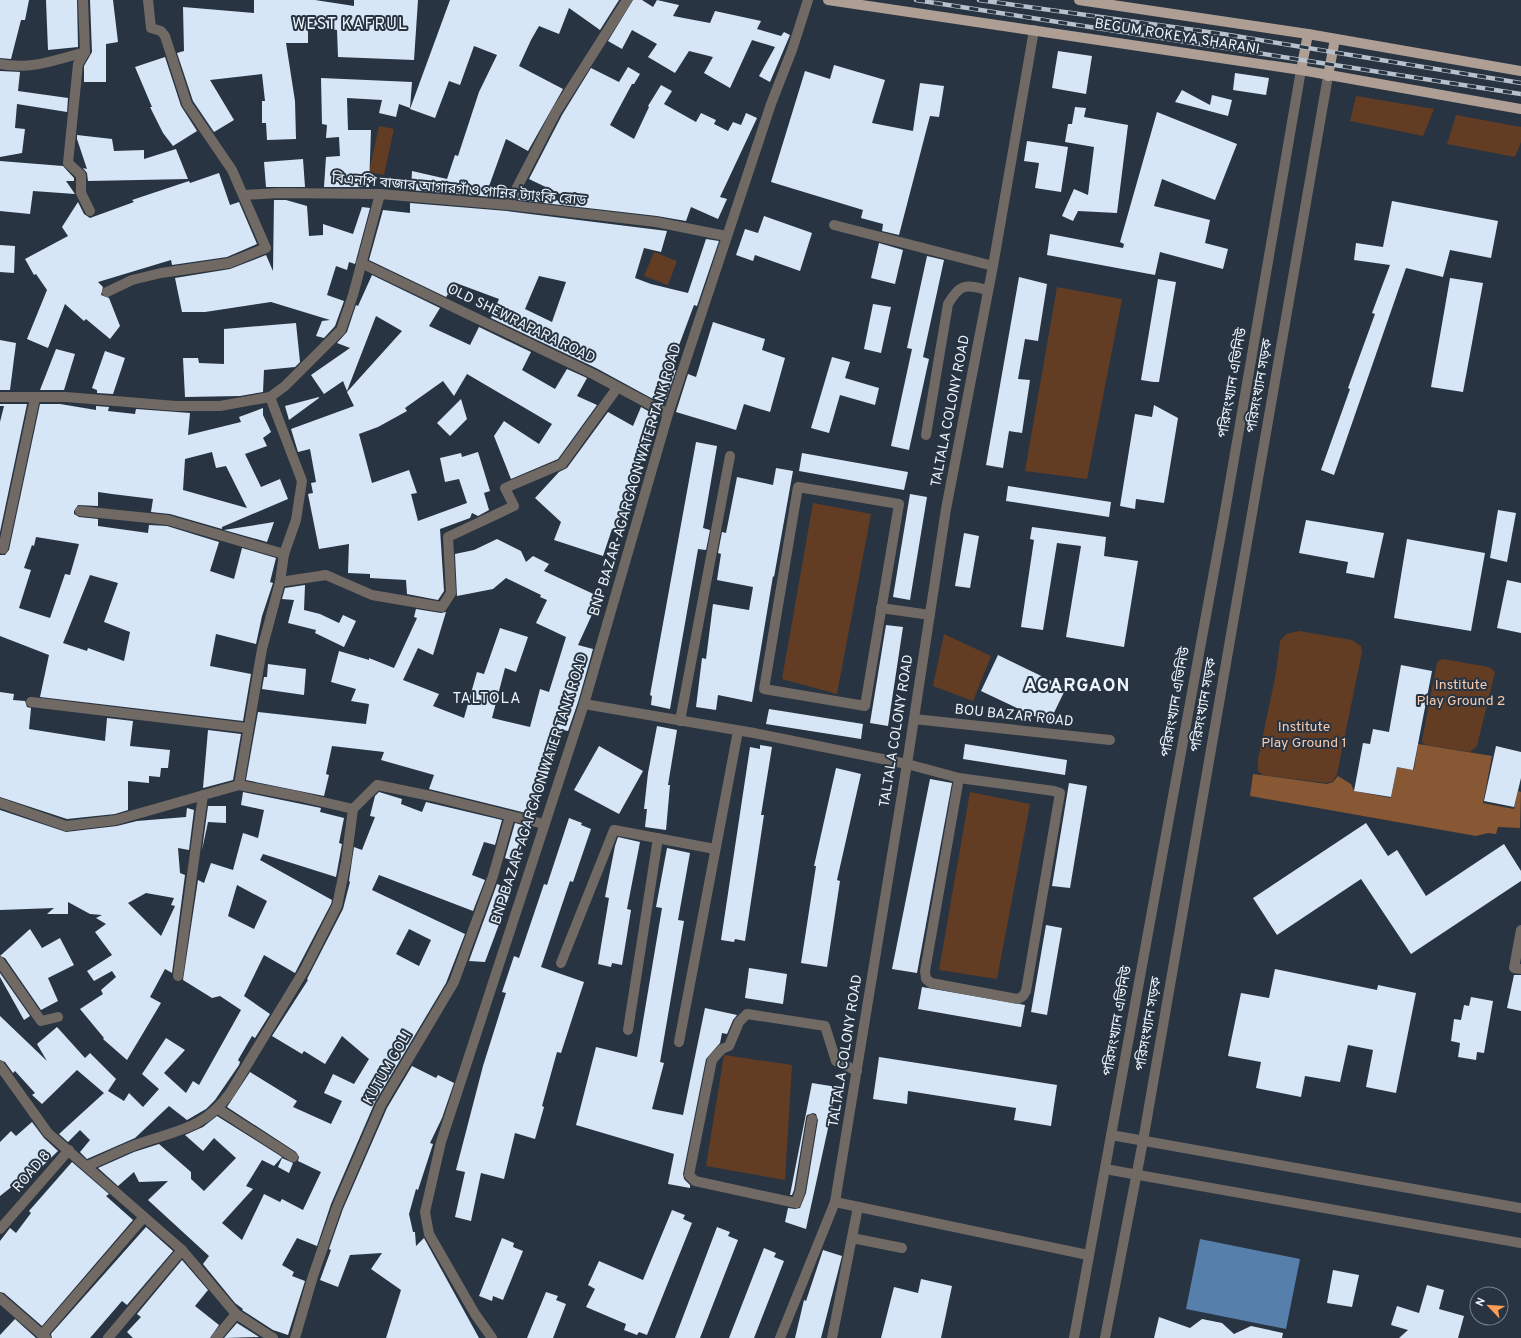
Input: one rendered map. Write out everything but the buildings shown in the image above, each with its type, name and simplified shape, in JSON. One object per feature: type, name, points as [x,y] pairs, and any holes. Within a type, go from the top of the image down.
[{"type":"main road","name":"BEGUM ROKEYA SHARANI","points":[[828,0],[1301,70],[1521,109]]},
{"type":"main road","name":"BEGUM ROKEYA SHARANI","points":[[1079,0],[1308,34],[1521,71]]},
{"type":"main road","points":[[1301,70],[1308,34]]},
{"type":"main road","points":[[1328,76],[1335,39]]},
{"type":"street","points":[[83,0],[85,52],[78,64],[68,163],[80,175],[81,194],[90,211]]},
{"type":"street","points":[[107,292],[132,280],[162,272],[230,263],[266,248],[244,195],[228,163],[187,104],[165,36],[161,31],[151,28],[148,0]]},
{"type":"street","points":[[508,205],[556,112],[627,0]]},
{"type":"street","name":"BNP BAZAR-AGARGAON WATER TANK ROAD","points":[[492,1338],[475,1314],[429,1234],[424,1212],[441,1142],[584,704],[668,414],[726,236],[808,0]]},
{"type":"street","name":"TALTALA COLONY ROAD","points":[[780,1338],[835,1202],[907,764],[946,509],[993,266],[1034,30]]},
{"type":"street","points":[[0,64],[17,67],[49,62],[85,52]]},
{"type":"street","name":"পরিসংখ্যান এভিনিউ","points":[[1074,1338],[1224,517],[1301,70]]},
{"type":"street","name":"পরিসংখ্যান সড়ক","points":[[1105,1338],[1136,1175],[1328,76]]},
{"type":"street","name":"বিএনপি বাজার আগারগাঁও পানির ট্যাংকি রোড","points":[[244,195],[328,193],[380,194],[508,205],[656,222],[726,236]]},
{"type":"street","points":[[0,397],[66,398],[183,406],[220,406],[270,398],[285,386],[341,330],[353,295],[380,194]]},
{"type":"street","points":[[834,225],[993,266]]},
{"type":"street","name":"OLD SHEWRAPARA ROAD","points":[[361,263],[538,347],[668,414]]},
{"type":"street","points":[[926,435],[948,304],[960,287],[966,286],[988,290]]},
{"type":"street","points":[[280,582],[326,575],[372,595],[442,608],[451,593],[448,537],[514,506],[505,488],[562,464],[617,388]]},
{"type":"street","points":[[3,549],[35,398]]},
{"type":"street","points":[[239,785],[262,649],[280,582],[284,554],[296,520],[302,481],[270,398]]},
{"type":"street","points":[[680,721],[730,456]]},
{"type":"street","points":[[798,487],[899,504],[881,608],[865,706],[764,689],[798,487]]},
{"type":"street","points":[[80,511],[168,520],[284,554]]},
{"type":"street","points":[[881,608],[930,615]]},
{"type":"street","points":[[31,702],[248,728]]},
{"type":"street","points":[[584,704],[738,731],[907,764],[959,778],[1054,791],[1060,794],[1026,991],[1023,996],[1018,999],[931,983],[926,979],[925,971],[959,778]]},
{"type":"street","name":"BOU BAZAR ROAD","points":[[914,719],[1110,740]]},
{"type":"street","points":[[679,1042],[738,731]]},
{"type":"street","points":[[0,803],[66,826],[116,820],[239,785],[353,809]]},
{"type":"street","points":[[87,1166],[136,1144],[195,1125],[218,1109],[230,1093],[305,970],[337,906],[346,862],[353,809],[377,785],[431,796],[544,824]]},
{"type":"street","points":[[178,976],[203,795]]},
{"type":"street","name":"KUTUM GOLI","points":[[295,1338],[313,1276],[338,1207],[381,1105],[454,982],[493,876],[510,816]]},
{"type":"street","points":[[561,963],[614,830],[716,849]]},
{"type":"street","points":[[628,1030],[658,838]]},
{"type":"street","points":[[1521,930],[1514,968],[1521,969]]},
{"type":"street","points":[[0,962],[41,1021],[58,1017]]},
{"type":"street","points":[[812,1119],[800,1192],[796,1202],[695,1181],[689,1175],[712,1060],[722,1049],[729,1046],[739,1022],[747,1014],[825,1026],[836,1061],[857,1071]]},
{"type":"street","points":[[0,1066],[48,1133],[182,1250],[236,1314],[273,1338]]},
{"type":"street","points":[[218,1109],[294,1157]]},
{"type":"street","points":[[1112,1135],[1521,1208]]},
{"type":"street","name":"ROAD 8","points":[[0,1229],[69,1150]]},
{"type":"street","points":[[1105,1169],[1521,1243]]},
{"type":"street","points":[[835,1202],[1088,1255]]},
{"type":"street","points":[[832,1338],[858,1207]]},
{"type":"street","points":[[0,1298],[44,1336],[144,1217]]},
{"type":"street","points":[[852,1238],[902,1248]]},
{"type":"street","points":[[108,1338],[182,1250]]},
{"type":"street","points":[[216,1338],[236,1314]]},
{"type":"green space","points":[[1356,96],[1434,109],[1423,136],[1350,121]]},
{"type":"green space","points":[[1456,115],[1521,127],[1521,142],[1515,157],[1447,144]]},
{"type":"green space","points":[[379,126],[394,129],[384,175],[369,172]]},
{"type":"green space","points":[[654,252],[677,261],[668,285],[644,276]]},
{"type":"green space","points":[[1057,287],[1122,299],[1087,479],[1025,471]]},
{"type":"green space","points":[[813,503],[871,514],[837,694],[782,679]]},
{"type":"green space","name":"Institute Play Ground 1","points":[[1299,631],[1352,640],[1361,646],[1362,652],[1337,774],[1333,781],[1327,783],[1263,775],[1258,771],[1258,759],[1276,673],[1280,641],[1286,634]]},
{"type":"green space","points":[[944,634],[991,656],[973,701],[933,686]]},
{"type":"green space","name":"Institute Play Ground 2","points":[[1443,659],[1489,667],[1495,672],[1477,746],[1470,752],[1426,745],[1422,740],[1437,663],[1439,660]]},
{"type":"green space","points":[[970,792],[1030,804],[997,979],[939,970]]},
{"type":"green space","points":[[724,1055],[792,1065],[785,1180],[706,1166]]},
{"type":"shaded area","points":[[1418,744],[1492,756],[1483,803],[1514,809],[1518,791],[1521,792],[1520,828],[1498,827],[1496,834],[1488,833],[1476,836],[1250,796],[1253,774],[1327,784],[1333,782],[1338,776],[1351,784],[1354,791],[1391,798],[1397,767],[1414,770]]},
{"type":"water","points":[[1200,1239],[1300,1259],[1286,1329],[1186,1309]]},
{"type":"railway","points":[[916,0],[1521,94]]},
{"type":"railway","points":[[979,0],[1223,34],[1521,83]]},
{"type":"district","name":"WEST KAFRUL","points":[[350,25]]},
{"type":"district","name":"AGARGAON","points":[[1077,686]]},
{"type":"district","name":"TALTOLA","points":[[487,699]]}]
